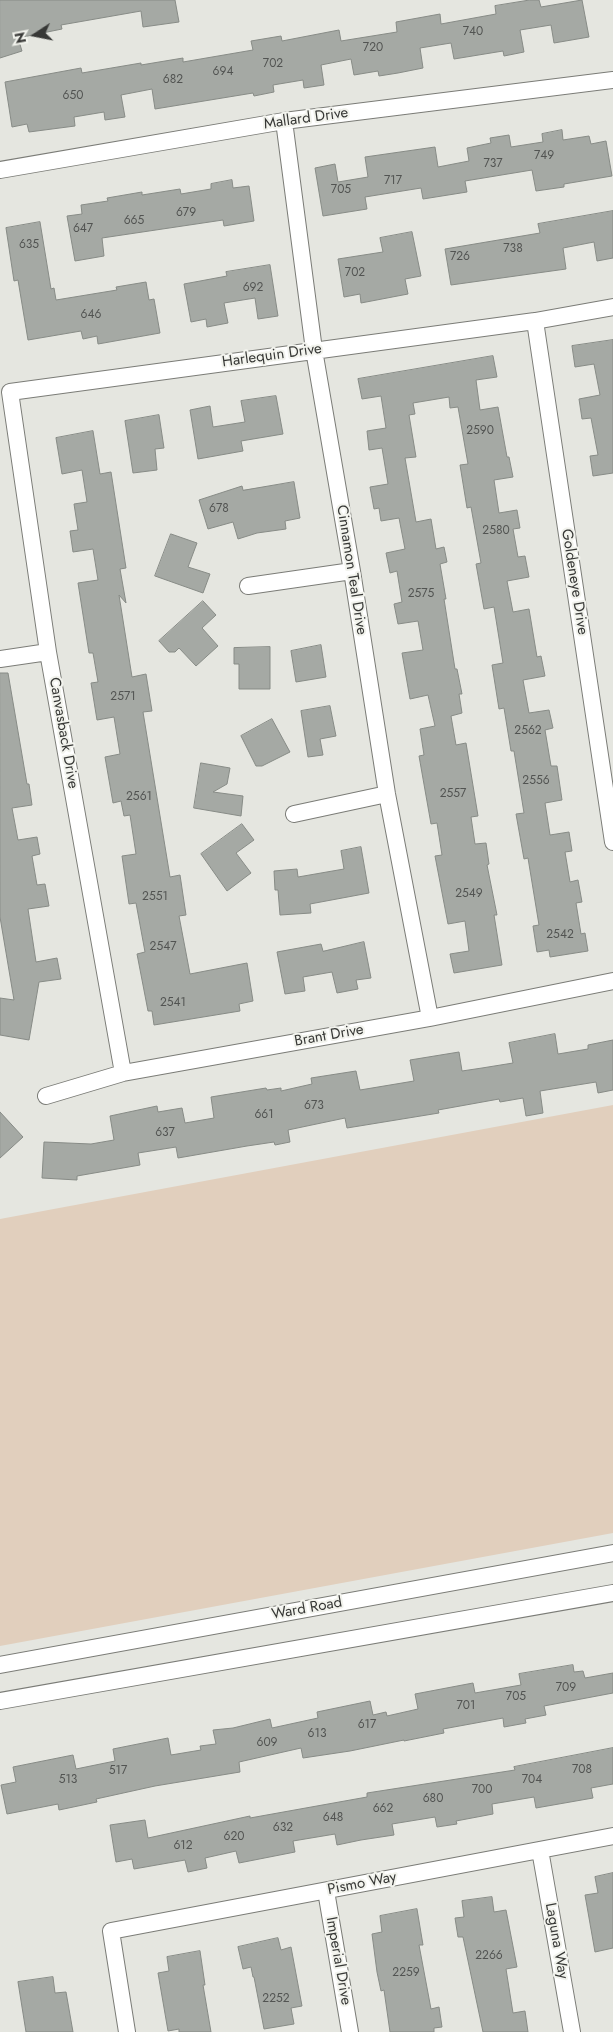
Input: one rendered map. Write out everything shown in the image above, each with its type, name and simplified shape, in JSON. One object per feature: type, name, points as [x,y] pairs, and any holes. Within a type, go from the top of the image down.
[{"type":"street","name":"Mallard Drive","points":[[0,170],[284,121],[613,80]]},
{"type":"street","name":"Cinnamon Teal Drive","points":[[284,121],[314,350],[352,571],[386,794],[430,1018]]},
{"type":"street","name":"Harlequin Drive","points":[[10,392],[535,322],[613,308]]},
{"type":"street","name":"Goldeneye Drive","points":[[535,322],[613,842]]},
{"type":"street","name":"Canvasback Drive","points":[[10,392],[48,652],[123,1073]]},
{"type":"street","points":[[248,586],[352,571]]},
{"type":"street","points":[[0,658],[48,652]]},
{"type":"street","points":[[294,814],[386,794]]},
{"type":"street","name":"Brant Drive","points":[[46,1096],[123,1073],[430,1018],[613,980]]},
{"type":"street","name":"Ward Road","points":[[0,1665],[613,1553]]},
{"type":"street","points":[[0,1701],[613,1593]]},
{"type":"street","name":"Pismo Way","points":[[127,2032],[111,1931],[613,1836]]},
{"type":"street","name":"Laguna Way","points":[[540,1850],[572,2032]]},
{"type":"street","name":"Imperial Drive","points":[[326,1891],[350,2032]]},
{"type":"shaded area","points":[[613,1105],[613,1533],[0,1646],[0,1219]]},
{"type":"building","points":[[0,0],[175,0],[179,22],[143,27],[141,11],[61,25],[62,29],[18,38],[22,51],[0,58]]},
{"type":"building","points":[[539,0],[541,7],[582,0],[589,37],[554,43],[551,25],[520,30],[524,52],[504,56],[503,51],[454,59],[451,43],[420,48],[423,68],[398,73],[379,76],[378,71],[354,75],[351,59],[321,65],[324,85],[304,88],[303,80],[273,85],[274,92],[254,96],[253,93],[155,109],[152,89],[121,95],[125,117],[105,120],[104,112],[74,117],[75,126],[29,132],[27,124],[12,127],[5,82],[81,68],[82,73],[183,58],[183,62],[253,50],[251,41],[281,36],[282,41],[339,30],[341,41],[397,32],[396,22],[440,14],[441,24],[496,14],[495,6]]},
{"type":"building","points":[[562,130],[563,140],[589,136],[591,144],[606,141],[612,176],[536,191],[532,170],[465,181],[467,192],[423,199],[421,188],[365,197],[367,209],[323,216],[315,168],[335,164],[338,182],[368,177],[365,157],[435,147],[438,167],[469,161],[467,148],[491,143],[490,138],[509,135],[511,147],[543,142],[542,134]]},
{"type":"building","points":[[232,180],[233,188],[249,186],[254,221],[224,226],[223,220],[102,238],[104,256],[75,261],[67,216],[82,214],[81,205],[108,201],[107,198],[142,192],[142,195],[180,189],[181,194],[211,189],[211,184]]},
{"type":"building","points":[[613,211],[613,258],[597,261],[594,242],[563,248],[566,269],[451,285],[445,249],[540,233],[538,224]]},
{"type":"building","points":[[40,222],[51,289],[54,288],[56,300],[117,290],[116,287],[146,282],[149,300],[154,299],[160,333],[98,344],[97,336],[83,339],[81,331],[28,340],[18,280],[14,281],[6,228]]},
{"type":"building","points":[[412,232],[421,276],[405,279],[408,294],[361,303],[360,294],[344,297],[338,259],[383,252],[380,238]]},
{"type":"building","points":[[270,265],[278,316],[258,319],[255,298],[224,303],[228,323],[207,327],[206,319],[191,322],[184,284],[227,276],[226,272]]},
{"type":"building","points":[[613,340],[613,473],[593,476],[590,456],[598,455],[591,418],[582,419],[579,399],[600,395],[594,364],[575,367],[572,346]]},
{"type":"building","points":[[493,356],[497,377],[476,380],[480,410],[498,407],[507,457],[509,457],[513,477],[494,480],[499,513],[517,510],[520,528],[513,529],[518,557],[525,556],[529,577],[507,581],[513,612],[529,609],[537,657],[541,656],[545,676],[523,680],[529,713],[549,710],[553,728],[545,730],[551,766],[557,766],[562,800],[545,803],[550,835],[569,832],[572,851],[565,852],[570,882],[578,880],[582,902],[576,903],[581,934],[585,933],[588,951],[550,957],[549,950],[537,952],[533,926],[539,925],[528,858],[524,859],[516,814],[524,813],[514,751],[511,751],[504,708],[499,709],[492,665],[503,663],[494,607],[484,609],[476,564],[481,563],[471,507],[467,508],[460,465],[468,464],[458,407],[450,408],[449,397],[413,403],[415,414],[409,415],[416,457],[405,458],[416,522],[431,519],[436,549],[444,547],[447,562],[440,564],[455,669],[457,669],[462,694],[459,694],[462,713],[451,716],[456,745],[466,743],[478,816],[471,817],[475,844],[486,843],[489,864],[487,865],[497,915],[494,915],[502,965],[454,973],[450,954],[469,951],[465,921],[448,924],[435,856],[442,855],[437,823],[431,824],[419,756],[424,755],[420,729],[435,726],[428,695],[410,699],[402,653],[423,650],[418,621],[398,624],[394,604],[402,602],[397,571],[390,573],[386,553],[405,549],[399,518],[381,521],[379,508],[374,509],[370,487],[388,484],[382,448],[369,450],[367,431],[386,428],[381,396],[362,399],[358,379]]},
{"type":"building","points":[[276,396],[283,434],[241,441],[243,451],[198,459],[190,410],[210,406],[213,427],[245,422],[241,401]]},
{"type":"building","points":[[159,415],[164,448],[155,449],[157,470],[133,473],[125,421]]},
{"type":"building","points":[[93,431],[100,474],[111,472],[126,568],[120,569],[126,603],[119,595],[132,677],[146,674],[152,711],[143,712],[170,877],[180,875],[186,915],[179,916],[190,974],[247,963],[253,1001],[239,1004],[240,1011],[154,1025],[152,1011],[148,1011],[137,954],[145,952],[136,903],[129,904],[122,856],[136,854],[130,815],[124,816],[121,801],[113,803],[105,757],[120,754],[114,717],[97,720],[91,683],[98,682],[93,653],[89,653],[78,583],[98,580],[93,549],[73,552],[70,531],[78,530],[74,504],[87,502],[82,470],[62,474],[56,438]]},
{"type":"building","points":[[294,482],[300,518],[285,521],[286,529],[257,533],[238,539],[233,522],[208,529],[199,500],[242,486],[243,490]]},
{"type":"building","points":[[171,534],[197,543],[188,567],[210,574],[203,593],[155,576]]},
{"type":"building","points":[[203,601],[216,615],[202,628],[218,646],[196,666],[179,648],[175,652],[169,652],[159,641]]},
{"type":"building","points":[[321,645],[326,677],[296,682],[291,651]]},
{"type":"building","points":[[270,647],[270,689],[239,689],[239,664],[234,664],[234,648]]},
{"type":"building","points":[[0,673],[8,673],[32,805],[12,808],[18,840],[37,837],[40,854],[32,856],[37,885],[45,884],[49,906],[28,909],[36,962],[57,958],[61,979],[39,982],[29,1040],[0,1035],[0,998],[14,1000],[0,917]]},
{"type":"building","points":[[330,706],[336,736],[320,739],[323,755],[308,757],[301,711]]},
{"type":"building","points":[[272,719],[290,752],[262,766],[256,766],[241,736]]},
{"type":"building","points":[[201,763],[230,768],[227,784],[213,792],[243,796],[241,816],[194,808]]},
{"type":"building","points":[[242,824],[254,840],[236,853],[251,873],[227,891],[201,854]]},
{"type":"building","points":[[361,847],[369,893],[310,904],[311,913],[280,915],[278,890],[275,890],[274,871],[297,869],[298,877],[344,869],[341,851]]},
{"type":"building","points":[[364,942],[371,978],[356,980],[358,989],[337,993],[332,972],[303,977],[305,991],[285,994],[277,952],[321,944],[323,951]]},
{"type":"building","points":[[555,1034],[558,1054],[588,1049],[588,1045],[613,1040],[613,1090],[598,1093],[596,1082],[540,1091],[543,1113],[526,1116],[523,1098],[500,1102],[499,1099],[438,1110],[439,1113],[347,1128],[345,1118],[288,1130],[290,1142],[275,1145],[274,1142],[178,1158],[176,1147],[138,1153],[140,1165],[77,1176],[77,1180],[42,1178],[44,1142],[91,1144],[114,1140],[110,1116],[157,1106],[158,1112],[182,1108],[185,1123],[214,1118],[211,1097],[266,1088],[267,1090],[281,1088],[281,1091],[312,1084],[311,1078],[356,1071],[360,1090],[414,1081],[410,1060],[459,1052],[462,1071],[513,1063],[509,1043]]},
{"type":"building","points":[[0,1112],[23,1137],[0,1158]]},
{"type":"building","points":[[573,1665],[574,1672],[583,1671],[585,1678],[613,1673],[613,1693],[544,1706],[546,1715],[525,1719],[526,1723],[504,1727],[503,1718],[443,1729],[444,1733],[404,1741],[303,1758],[301,1748],[239,1762],[240,1772],[155,1786],[96,1799],[97,1802],[59,1810],[58,1804],[7,1814],[1,1785],[16,1782],[13,1767],[73,1755],[76,1769],[115,1761],[113,1749],[168,1738],[171,1755],[201,1750],[200,1746],[216,1744],[213,1730],[233,1728],[270,1719],[272,1728],[318,1718],[317,1712],[370,1701],[373,1715],[386,1712],[387,1716],[418,1709],[415,1694],[473,1683],[475,1693],[521,1685],[519,1674]]},
{"type":"building","points":[[613,1748],[613,1784],[591,1788],[593,1798],[536,1808],[534,1797],[492,1804],[493,1814],[456,1821],[457,1824],[437,1827],[435,1817],[392,1824],[394,1835],[337,1845],[335,1834],[293,1841],[295,1852],[239,1863],[236,1851],[205,1858],[207,1868],[188,1872],[185,1860],[134,1869],[132,1859],[116,1862],[110,1825],[145,1820],[148,1838],[250,1816],[250,1818],[367,1797],[367,1793],[515,1770],[514,1767]]},
{"type":"building","points":[[613,1873],[613,1948],[595,1952],[585,1895],[598,1893],[595,1877]]},
{"type":"building","points":[[492,1897],[494,1912],[506,1910],[517,1967],[506,1969],[513,2013],[525,2011],[528,2032],[483,2032],[463,1937],[458,1937],[455,1918],[464,1917],[462,1901]]},
{"type":"building","points":[[417,1909],[423,1945],[419,1945],[431,2009],[439,2007],[442,2027],[434,2028],[434,2032],[390,2032],[384,1990],[381,1991],[377,1972],[372,1934],[382,1932],[380,1916]]},
{"type":"building","points":[[278,1938],[281,1950],[291,1947],[302,2006],[291,2008],[294,2024],[264,2029],[251,1967],[243,1969],[238,1947]]},
{"type":"building","points":[[200,1951],[205,1985],[203,1985],[211,2032],[179,2032],[179,2029],[168,2031],[158,1973],[169,1971],[167,1957]]},
{"type":"building","points":[[53,1977],[55,1993],[66,1992],[73,2032],[26,2032],[18,1982]]}]
